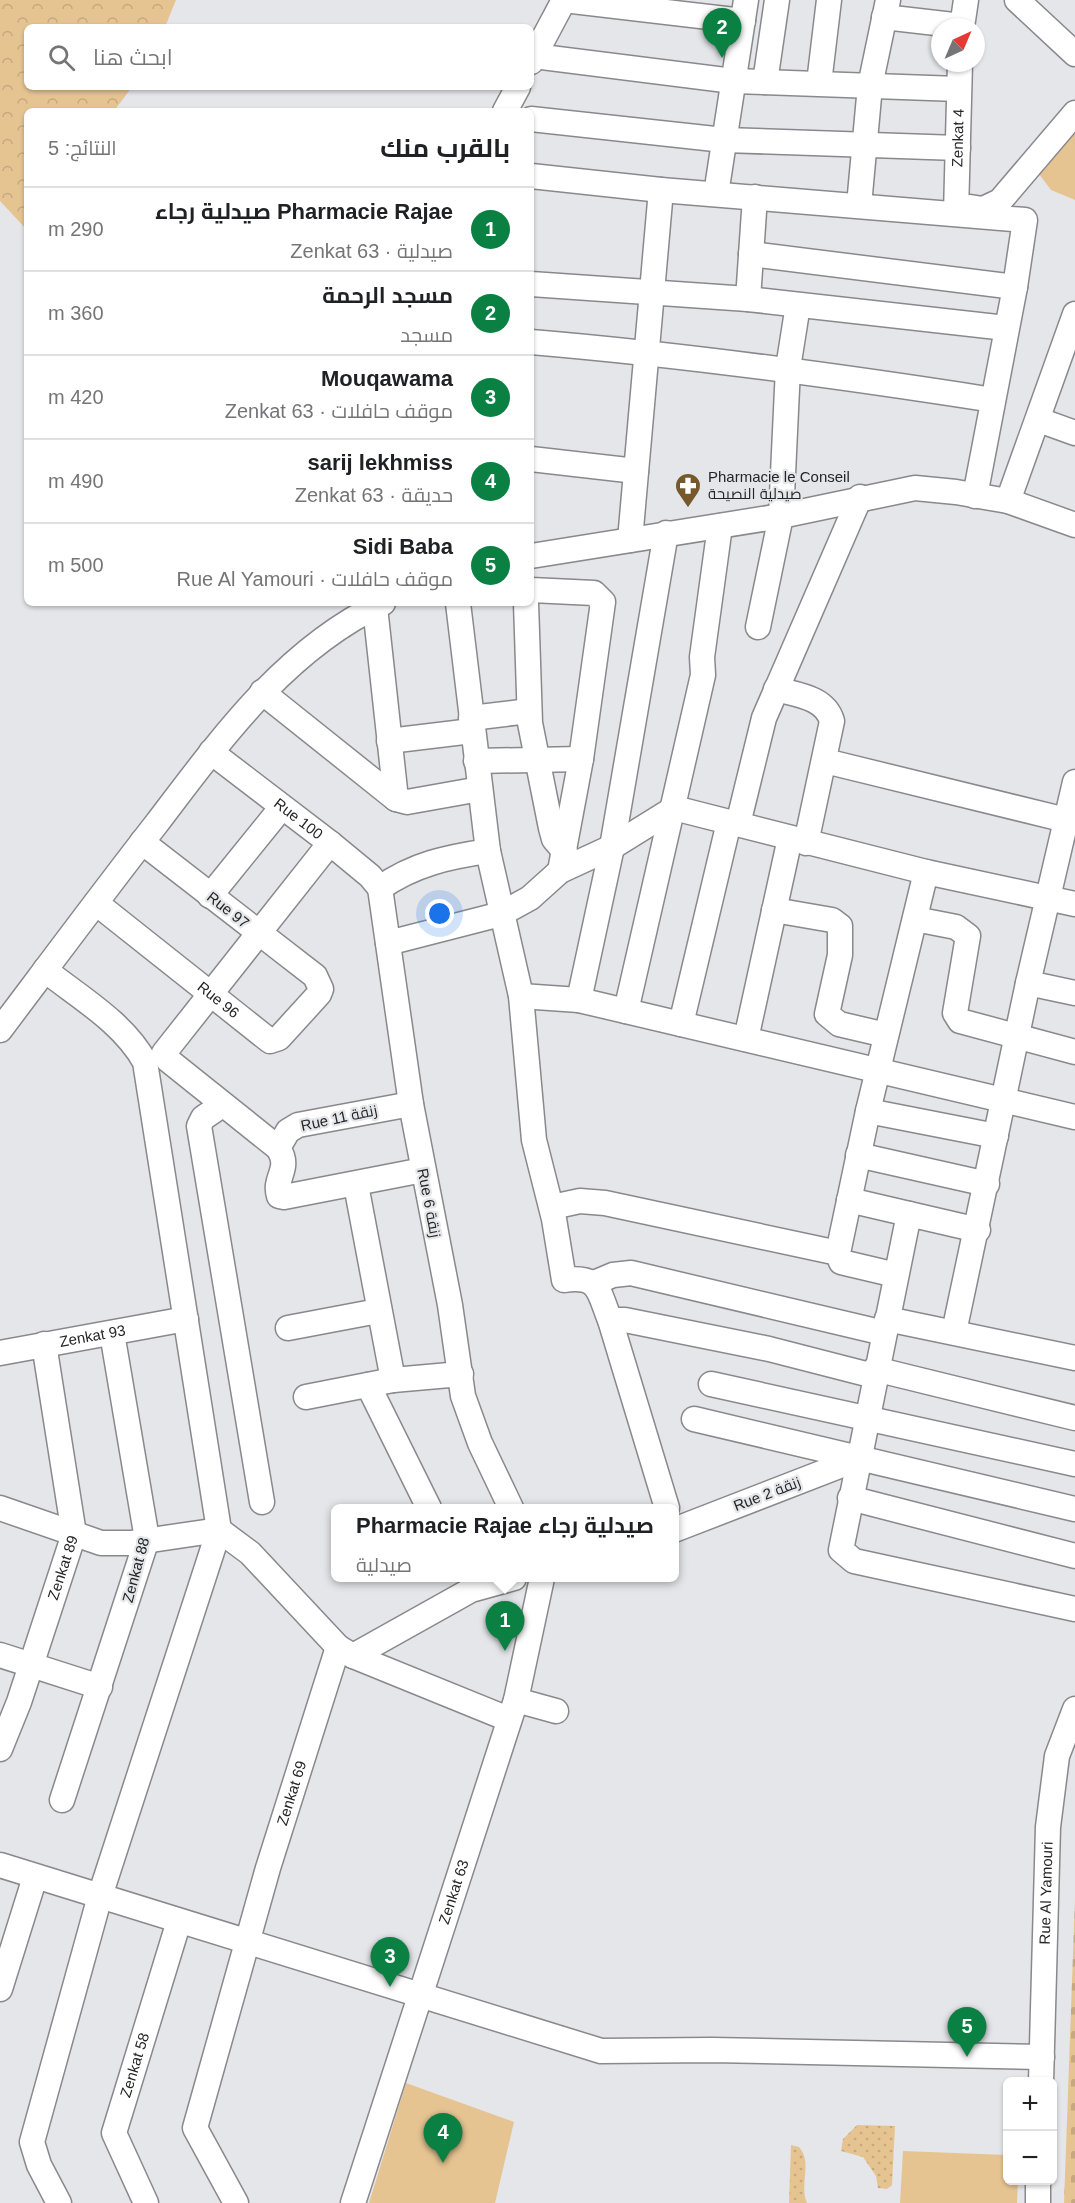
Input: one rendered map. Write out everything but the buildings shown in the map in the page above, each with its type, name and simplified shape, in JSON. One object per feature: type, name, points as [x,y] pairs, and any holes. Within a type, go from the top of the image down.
[{"type":"street","points":[[534,57],[564,0],[744,11],[716,194]]},
{"type":"street","points":[[765,82],[777,0]]},
{"type":"street","points":[[819,83],[829,0]]},
{"type":"street","points":[[963,18],[966,0]]},
{"type":"street","points":[[1018,0],[1075,54]]},
{"type":"street","points":[[859,205],[870,86],[886,8],[931,19]]},
{"type":"street","points":[[534,59],[733,81],[958,89]]},
{"type":"street","name":"Zenkat 4","points":[[956,209],[959,72]]},
{"type":"street","points":[[508,108],[516,90]]},
{"type":"street","points":[[534,176],[660,190],[859,205],[983,208],[1000,201],[1075,113]]},
{"type":"street","points":[[534,119],[724,140],[958,147]]},
{"type":"street","points":[[630,540],[660,190]]},
{"type":"street","points":[[748,299],[755,197]]},
{"type":"street","points":[[956,209],[1025,220],[1016,287],[1006,328],[975,496]]},
{"type":"street","points":[[752,254],[1016,287]]},
{"type":"street","points":[[534,284],[748,299],[1006,328]]},
{"type":"street","points":[[758,627],[782,516],[788,369],[798,304]]},
{"type":"street","points":[[1008,501],[1073,324]]},
{"type":"street","points":[[534,342],[646,351],[788,369],[993,400]]},
{"type":"street","points":[[1039,420],[1075,433]]},
{"type":"street","points":[[534,459],[636,471]]},
{"type":"street","points":[[534,556],[782,516],[860,497],[915,488],[1008,501],[1075,525]]},
{"type":"street","points":[[681,1024],[734,823],[765,718],[860,497]]},
{"type":"street","points":[[626,1011],[670,810],[703,675],[702,657],[720,526]]},
{"type":"street","points":[[579,1000],[612,847],[666,533]]},
{"type":"street","points":[[534,590],[594,593],[603,602],[581,759],[563,862]]},
{"type":"street","points":[[0,1030],[142,842],[262,692],[352,618],[377,606]]},
{"type":"street","points":[[379,606],[389,741],[396,799]]},
{"type":"street","points":[[458,606],[488,851],[521,996],[534,1140],[552,1207],[564,1280],[603,1279],[631,1273],[885,1326],[954,1332],[1075,1358]]},
{"type":"street","points":[[526,606],[529,711],[536,758],[551,828],[563,862]]},
{"type":"street","points":[[746,1039],[774,910],[825,761],[832,729],[830,713],[819,702],[776,689]]},
{"type":"street","points":[[262,692],[396,799],[407,802],[480,789]]},
{"type":"street","points":[[389,741],[529,711]]},
{"type":"street","name":"Rue 100","points":[[211,753],[330,843],[370,876],[380,888]]},
{"type":"street","points":[[476,760],[581,759]]},
{"type":"street","points":[[825,761],[1066,820]]},
{"type":"street","points":[[954,1332],[978,1230],[1028,983],[1075,782]]},
{"type":"street","points":[[210,896],[282,807]]},
{"type":"street","points":[[388,943],[501,914],[530,898],[563,862],[612,847],[670,810],[682,810],[926,872],[1075,904]]},
{"type":"street","name":"Rue 97","points":[[142,842],[259,935],[315,976]]},
{"type":"street","points":[[330,843],[165,1053],[168,1060],[278,1148],[284,1163],[277,1191],[279,1196],[356,1185],[423,1170]]},
{"type":"street","points":[[380,888],[413,867],[460,855],[488,851]]},
{"type":"street","points":[[896,1275],[841,1262],[838,1253],[867,1111],[926,872]]},
{"type":"street","name":"Rue 6 زنقة","points":[[380,888],[411,1104],[469,1416],[509,1504]]},
{"type":"street","name":"Rue 96","points":[[96,903],[270,1041],[274,1041],[319,994],[321,989],[315,976]]},
{"type":"street","points":[[774,910],[832,920],[840,926],[840,955],[827,1014],[833,1022],[886,1035]]},
{"type":"street","points":[[915,919],[956,927],[968,936],[955,1017],[971,1025],[1075,1052]]},
{"type":"street","points":[[45,970],[122,1032],[138,1049],[145,1062],[219,1530],[100,1896],[32,2142],[39,2165],[59,2203]]},
{"type":"street","points":[[1028,983],[1075,993]]},
{"type":"street","points":[[521,996],[579,1000],[1075,1117]]},
{"type":"street","points":[[222,1104],[202,1118],[199,1126],[262,1502]]},
{"type":"street","name":"Rue 11 زنقة","points":[[278,1148],[288,1131],[298,1125],[411,1104]]},
{"type":"street","points":[[867,1111],[996,1136]]},
{"type":"street","points":[[858,1155],[987,1184]]},
{"type":"street","points":[[356,1185],[378,1311],[393,1380]]},
{"type":"street","points":[[849,1200],[978,1230]]},
{"type":"street","points":[[552,1207],[580,1201],[604,1203],[838,1253]]},
{"type":"street","points":[[909,1214],[875,1372],[860,1458],[840,1544],[844,1554],[854,1561],[1075,1609]]},
{"type":"street","points":[[603,1279],[617,1320],[666,1504]]},
{"type":"street","points":[[288,1328],[378,1311]]},
{"type":"street","name":"Zenkat 93","points":[[0,1353],[186,1319]]},
{"type":"street","points":[[617,1320],[769,1349],[1075,1418]]},
{"type":"street","name":"Zenkat 88","points":[[62,1800],[147,1539],[112,1333]]},
{"type":"street","name":"Zenkat 89","points":[[0,1749],[74,1534],[44,1344]]},
{"type":"street","points":[[306,1397],[393,1380],[461,1374]]},
{"type":"street","points":[[368,1384],[427,1504]]},
{"type":"street","points":[[711,1384],[764,1398],[867,1416],[1075,1464]]},
{"type":"street","points":[[694,1419],[1075,1509]]},
{"type":"street","name":"Rue 2 زنقة","points":[[679,1528],[860,1458]]},
{"type":"street","points":[[850,1498],[1075,1556]]},
{"type":"street","points":[[0,1508],[101,1543],[117,1544],[219,1530],[250,1553],[345,1651],[512,1710],[556,1711]]},
{"type":"street","points":[[345,1651],[468,1584],[483,1582]]},
{"type":"street","name":"Zenkat 63","points":[[353,2203],[512,1710],[541,1582]]},
{"type":"street","name":"Zenkat 69","points":[[236,2203],[195,2128],[247,1941],[345,1651]]},
{"type":"street","points":[[0,1655],[100,1688]]},
{"type":"street","name":"Rue Al Yamouri","points":[[1041,2077],[1048,1827],[1057,1756],[1075,1709]]},
{"type":"street","points":[[0,1865],[602,2051],[735,2050],[1042,2057]]},
{"type":"street","points":[[0,1989],[35,1876]]},
{"type":"street","name":"Zenkat 58","points":[[146,2203],[114,2133],[179,1921]]},
{"type":"street","points":[[1038,2185],[1038,2203]]},
{"type":"green space","points":[[0,0],[176,0],[166,24],[24,24],[24,90],[130,90],[116,108],[24,108],[24,227],[0,201]]},
{"type":"green space","points":[[1075,129],[1075,200],[1051,190],[1036,170]]},
{"type":"green space","points":[[1075,1898],[1075,2203],[1064,2203]]},
{"type":"green space","points":[[406,2083],[514,2122],[495,2203],[369,2203]]},
{"type":"green space","points":[[857,2125],[895,2126],[892,2185],[887,2189],[878,2188],[876,2176],[863,2157],[841,2151],[843,2139]]},
{"type":"green space","points":[[791,2145],[799,2147],[805,2160],[804,2188],[807,2203],[789,2203]]},
{"type":"green space","points":[[903,2151],[1003,2155],[1003,2185],[1018,2185],[1017,2203],[900,2203]]},
{"type":"place","name":"مسجد الرحمة","points":[[722,58]]},
{"type":"place","name":"Pharmacie le Conseil صيدلية النصيحة","points":[[688,509]]},
{"type":"place","name":"Pharmacie Rajae صيدلية رجاء","points":[[505,1651]]},
{"type":"place","name":"Mouqawama","points":[[390,1987]]},
{"type":"place","name":"Sidi Baba","points":[[967,2057]]},
{"type":"place","name":"sarij lekhmiss","points":[[443,2163]]}]
